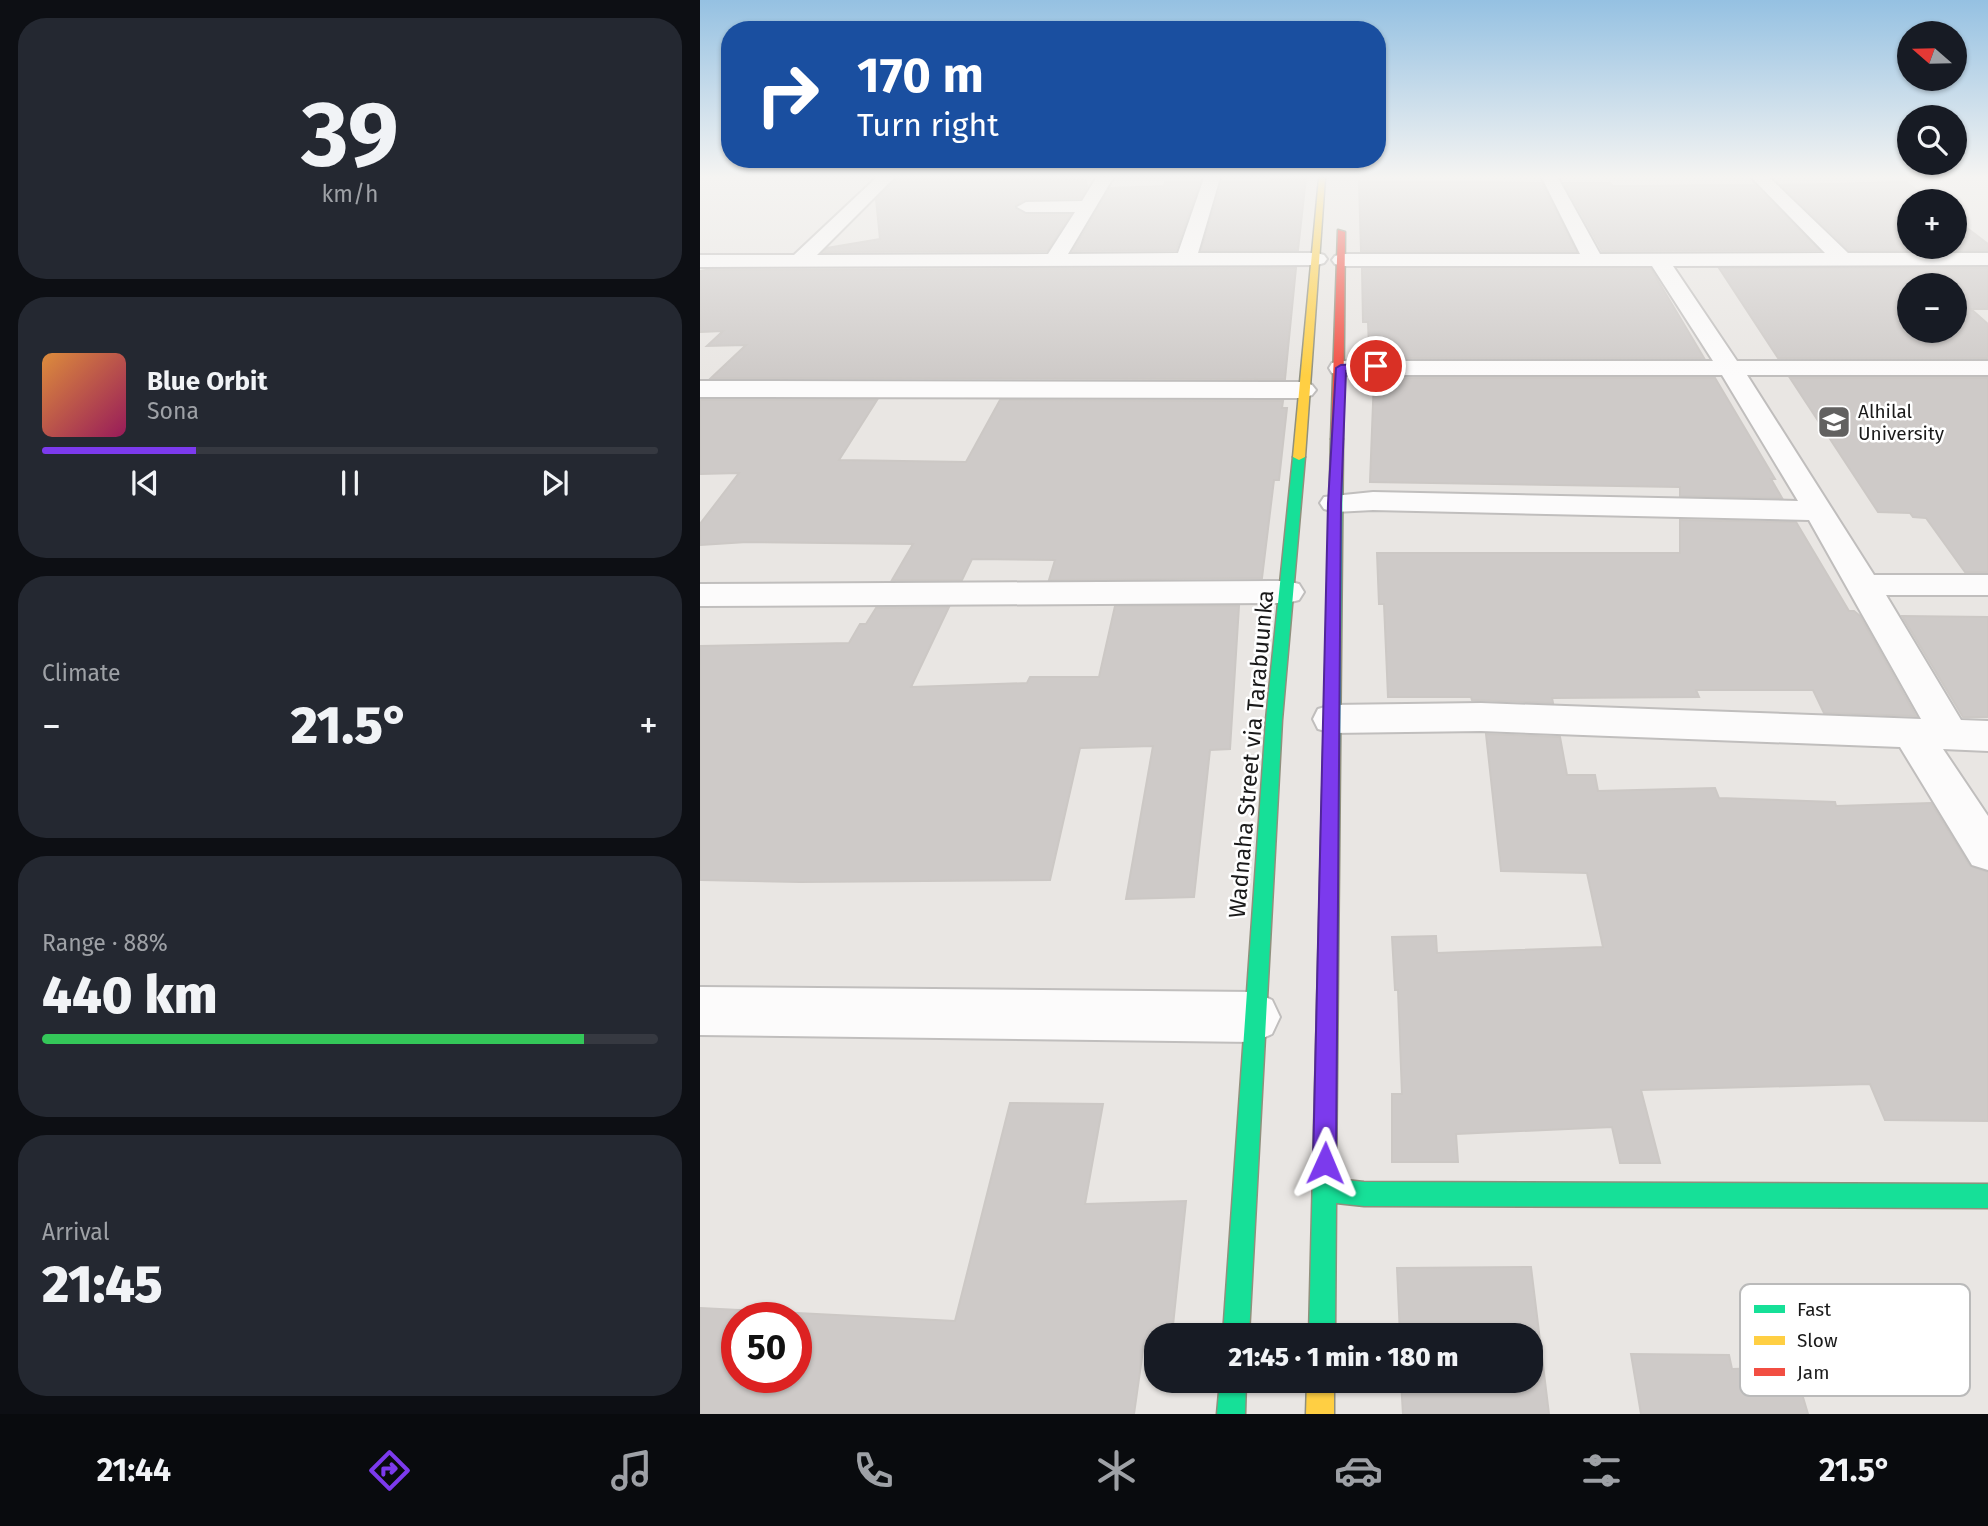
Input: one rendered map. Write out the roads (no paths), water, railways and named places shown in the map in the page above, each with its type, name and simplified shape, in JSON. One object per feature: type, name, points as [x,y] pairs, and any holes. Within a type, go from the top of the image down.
[{"type":"main road","name":"Wadnaha Street via Tarabuunka","points":[[1237,1323],[1274,720],[1318,244]]},
{"type":"main road","points":[[1322,1323],[1342,244]]},
{"type":"main road","points":[[1324,1190],[1364,1194],[1988,1196]]},
{"type":"main road","points":[[1231,1414],[1232,1393]]},
{"type":"main road","points":[[1320,1414],[1321,1393]]},
{"type":"street","points":[[799,261],[817,244]]},
{"type":"street","points":[[1055,258],[1064,244]]},
{"type":"street","points":[[1186,260],[1191,244]]},
{"type":"street","points":[[1585,244],[1594,261]]},
{"type":"street","points":[[1827,244],[1842,259]]},
{"type":"street","points":[[700,261],[1317,259]]},
{"type":"street","points":[[1342,260],[1988,259]]},
{"type":"street","points":[[1659,260],[1731,369],[1866,585],[1931,734],[1988,852]]},
{"type":"street","points":[[1341,368],[1988,368]]},
{"type":"street","points":[[700,389],[1303,390]]},
{"type":"street","points":[[1335,503],[1373,501],[1818,511]]},
{"type":"street","points":[[1866,585],[1988,585]]},
{"type":"street","points":[[700,595],[1287,592]]},
{"type":"street","points":[[1332,719],[1482,717],[1988,736]]},
{"type":"street","points":[[700,1011],[1254,1017]]},
{"type":"place","name":"Alhilal University","points":[[1834,422]]}]
